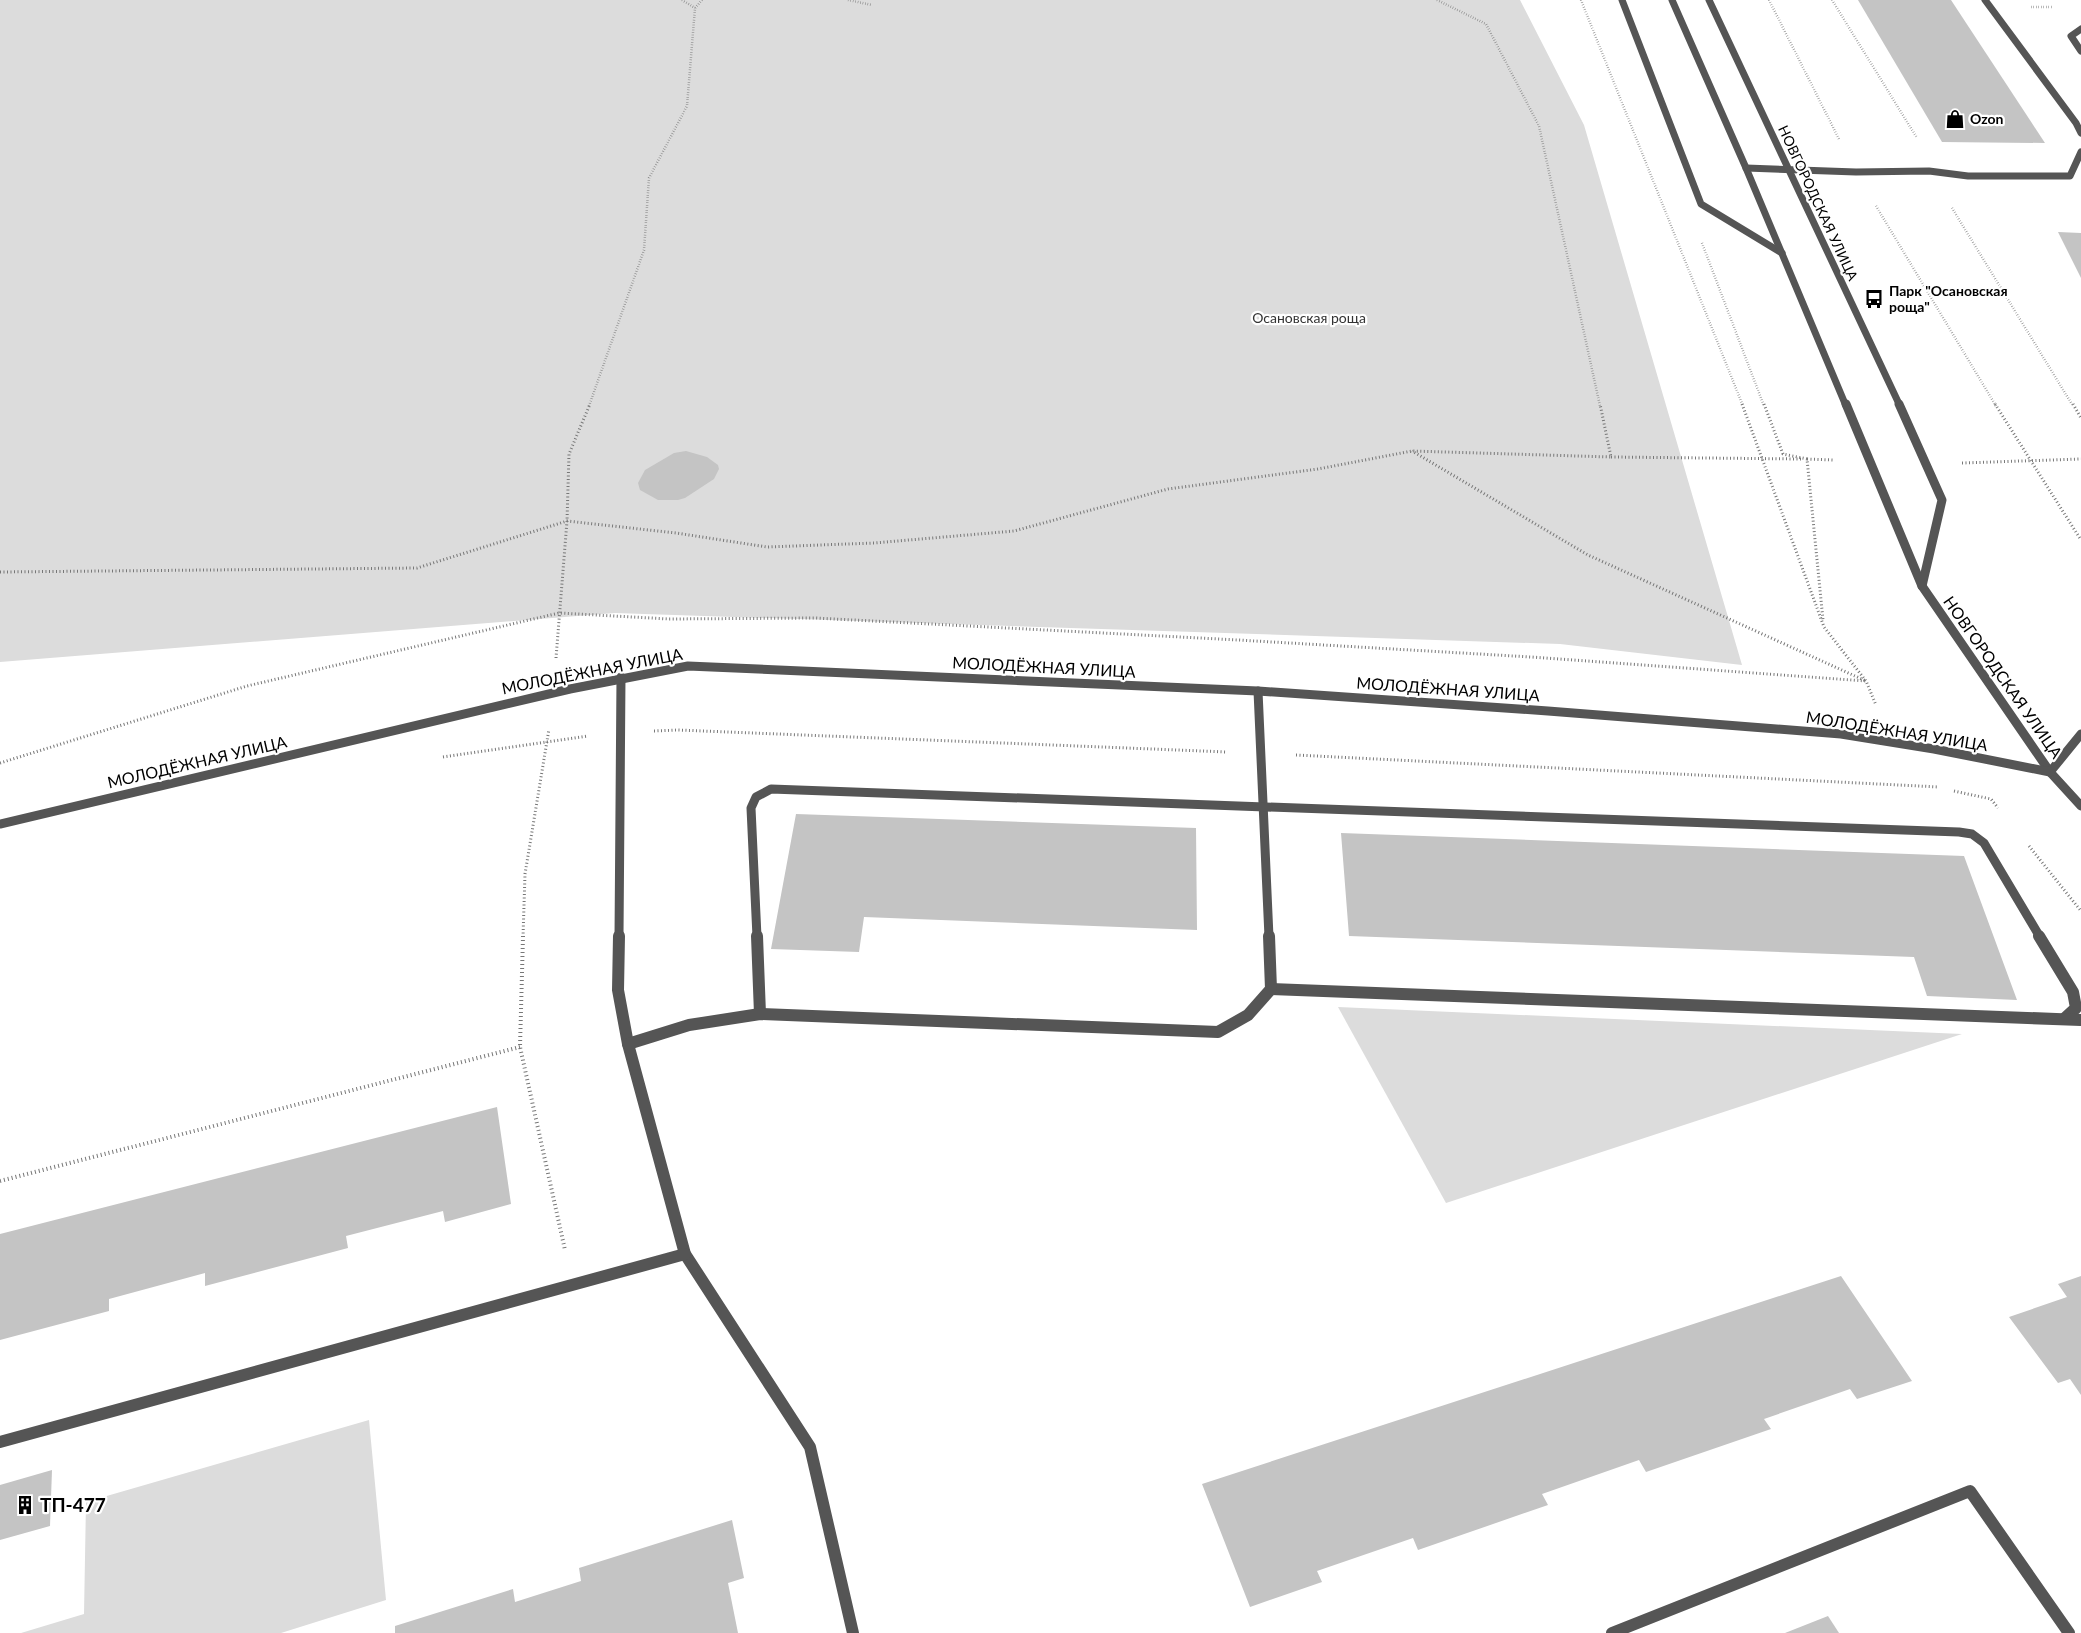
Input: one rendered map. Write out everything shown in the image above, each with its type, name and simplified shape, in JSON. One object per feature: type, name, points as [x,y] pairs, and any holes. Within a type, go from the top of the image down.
[{"type":"street","points":[[1622,0],[1700,204],[1782,253]]},
{"type":"street","name":"НОВГОРОДСКАЯ УЛИЦА","points":[[1672,0],[1746,168],[1922,586],[2050,772],[2081,806]]},
{"type":"street","name":"НОВГОРОДСКАЯ УЛИЦА","points":[[1709,0],[1927,463],[1942,500],[1922,586]]},
{"type":"street","points":[[1985,0],[2079,121],[2081,133]]},
{"type":"street","points":[[2081,29],[2071,36],[2081,51]]},
{"type":"street","points":[[1746,168],[1856,172],[1930,171],[1968,176],[2070,176],[2081,152]]},
{"type":"street","name":"МОЛОДЁЖНАЯ УЛИЦА","points":[[0,824],[554,692],[621,677],[688,666],[1258,691],[1548,711],[1822,733],[1934,749],[2050,772]]},
{"type":"street","points":[[621,677],[618,990],[628,1044],[685,1254],[810,1447],[853,1633]]},
{"type":"street","points":[[628,1044],[689,1026],[760,1014],[1218,1032],[1240,1022],[1257,1010],[1271,989],[1258,691]]},
{"type":"street","points":[[2050,772],[2081,734]]},
{"type":"street","points":[[760,1014],[751,808],[756,797],[771,789],[1972,834],[1984,843],[2073,992],[2076,1008],[2064,1019]]},
{"type":"street","points":[[1271,989],[2081,1020]]},
{"type":"street","points":[[0,1442],[685,1254]]},
{"type":"street","points":[[1612,1633],[1970,1491],[2070,1633]]},
{"type":"path","points":[[682,0],[695,8]]},
{"type":"path","points":[[566,1255],[520,1047],[525,874],[554,692],[568,521],[569,454],[594,395],[644,250],[649,178],[687,106],[695,8],[702,0]]},
{"type":"path","points":[[848,0],[872,5]]},
{"type":"path","points":[[1437,0],[1486,24],[1539,126],[1611,457]]},
{"type":"path","points":[[1581,0],[1749,421],[1824,627],[1866,680],[1892,742],[1941,788]]},
{"type":"path","points":[[1769,0],[1856,172],[2030,462],[2081,540]]},
{"type":"path","points":[[2030,6],[2060,6]]},
{"type":"path","points":[[1701,241],[1783,454],[1807,459],[1824,627]]},
{"type":"path","points":[[1412,451],[1588,555],[1866,680]]},
{"type":"path","points":[[0,572],[417,568],[568,521],[676,532],[766,547],[874,543],[1014,531],[1168,489],[1318,469],[1412,451],[1611,457],[1761,458]]},
{"type":"path","points":[[0,762],[247,686],[559,613],[670,619],[814,618],[1247,640],[1866,680]]},
{"type":"path","points":[[1949,790],[1991,799],[2003,814]]},
{"type":"path","points":[[2027,844],[2081,911]]},
{"type":"path","points":[[0,1181],[520,1047]]},
{"type":"green space","name":"Осановская роща","points":[[0,0],[1520,0],[1584,125],[1742,665],[1560,644],[615,613],[0,662]]},
{"type":"green space","points":[[1338,1007],[1962,1034],[1446,1203]]},
{"type":"green space","points":[[369,1420],[386,1600],[281,1633],[21,1633],[84,1614],[86,1502]]},
{"type":"building","points":[[1858,0],[1951,0],[2045,143],[1942,142]]},
{"type":"building","points":[[2058,232],[2081,233],[2081,278]]},
{"type":"building","points":[[686,451],[707,457],[718,465],[719,469],[714,479],[685,498],[678,500],[658,500],[640,490],[638,483],[645,470],[674,453]]},
{"type":"building","points":[[796,814],[1196,828],[1197,930],[864,917],[859,952],[771,949]]},
{"type":"building","points":[[1341,833],[1964,856],[2017,1000],[1927,996],[1914,957],[1349,936]]},
{"type":"building","points":[[497,1107],[511,1204],[445,1222],[443,1211],[346,1236],[348,1248],[205,1286],[205,1273],[109,1299],[109,1311],[0,1340],[0,1234]]},
{"type":"building","points":[[1841,1276],[1912,1381],[1857,1399],[1850,1389],[1764,1419],[1771,1429],[1646,1472],[1639,1460],[1542,1494],[1548,1505],[1418,1550],[1413,1538],[1317,1571],[1322,1582],[1250,1607],[1202,1484]]},
{"type":"building","points":[[2081,1276],[2081,1395],[2070,1379],[2058,1383],[2009,1317],[2067,1297],[2058,1284]]},
{"type":"building","name":"ТП-477","points":[[52,1470],[50,1526],[0,1540],[0,1485]]},
{"type":"building","points":[[732,1520],[744,1578],[728,1583],[738,1633],[395,1633],[395,1626],[513,1589],[515,1602],[581,1581],[579,1568]]},
{"type":"building","points":[[1828,1616],[1839,1633],[1785,1633]]},
{"type":"place","name":"Ozon","points":[[1955,119]]},
{"type":"place","name":"Парк \"Осановская роща\"","points":[[1874,299]]},
{"type":"place","name":"ТП-477","points":[[25,1505]]}]
